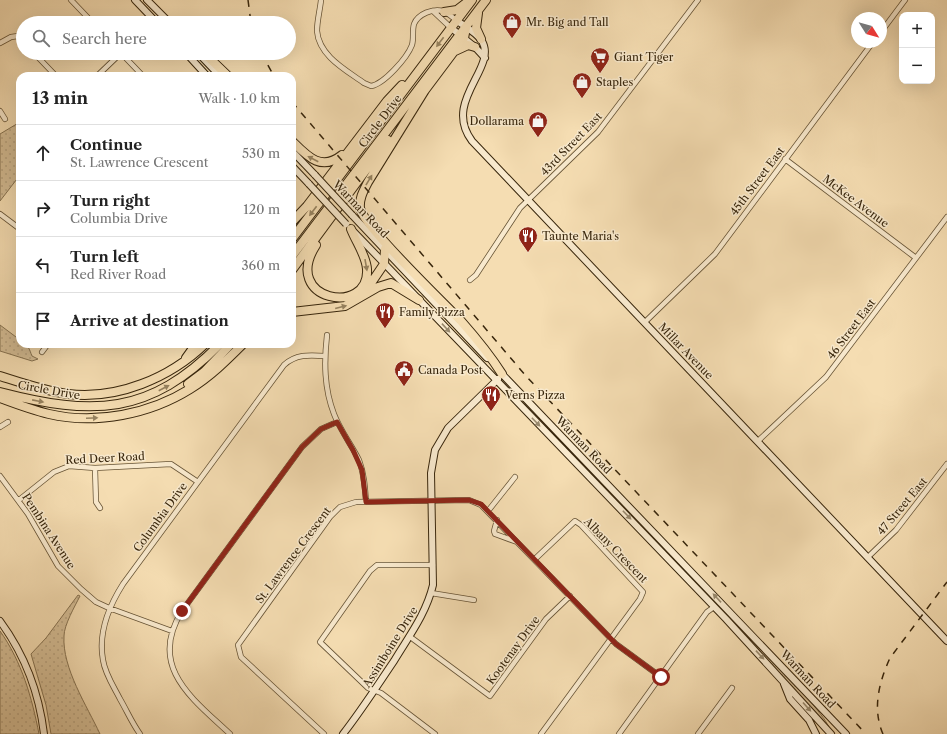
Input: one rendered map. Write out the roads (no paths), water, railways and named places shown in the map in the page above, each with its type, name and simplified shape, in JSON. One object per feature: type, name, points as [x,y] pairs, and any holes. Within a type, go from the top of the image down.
[{"type":"highway","points":[[444,12],[457,10],[471,0]]},
{"type":"highway","name":"Circle Drive","points":[[296,234],[471,0]]},
{"type":"highway","points":[[296,265],[454,51],[466,28],[486,0]]},
{"type":"highway","points":[[478,11],[476,28],[481,39]]},
{"type":"highway","name":"Circle Drive","points":[[296,251],[461,36]]},
{"type":"highway","points":[[454,51],[468,45],[475,47]]},
{"type":"highway","points":[[296,218],[307,206],[388,101],[429,56]]},
{"type":"highway","points":[[211,60],[224,72]]},
{"type":"highway","points":[[425,90],[368,182],[361,197],[360,208],[366,219],[382,238],[462,322],[486,350],[502,374]]},
{"type":"highway","points":[[296,145],[312,159],[325,163],[335,161],[357,141]]},
{"type":"highway","points":[[349,226],[365,261],[367,269],[366,278],[362,285],[352,294],[340,298],[329,297],[318,291],[310,281],[308,274],[309,260],[314,248],[366,171]]},
{"type":"highway","points":[[358,300],[371,285],[384,264],[385,249]]},
{"type":"highway","points":[[296,312],[338,308],[358,300],[378,286],[391,283],[419,300]]},
{"type":"highway","points":[[184,362],[193,348]]},
{"type":"highway","name":"Circle Drive","points":[[0,376],[69,394],[97,394],[128,388],[164,375],[184,362],[200,348]]},
{"type":"highway","name":"Circle Drive","points":[[0,392],[68,407],[114,405],[140,399],[168,386],[184,376],[216,348]]},
{"type":"highway","points":[[152,407],[200,375],[227,348]]},
{"type":"highway","points":[[0,398],[50,414],[79,418],[122,416],[152,407],[190,389],[216,370],[239,348]]},
{"type":"main road","points":[[135,0],[150,16]]},
{"type":"main road","points":[[147,0],[163,16]]},
{"type":"main road","points":[[456,20],[481,39],[486,50],[485,58]]},
{"type":"main road","points":[[450,27],[475,47],[485,58]]},
{"type":"main road","name":"Millar Avenue","points":[[485,58],[462,114],[464,128],[472,141],[947,641]]},
{"type":"main road","points":[[192,60],[203,72]]},
{"type":"main road","points":[[205,60],[216,72]]},
{"type":"main road","name":"Warman Road","points":[[296,155],[502,374],[846,734]]},
{"type":"main road","name":"Warman Road","points":[[296,170],[384,264],[714,606],[831,734]]},
{"type":"main road","name":"Assiniboine Drive","points":[[343,734],[374,691],[409,636],[425,610],[431,593],[433,565],[431,473],[435,450],[439,440],[452,424],[502,374]]},
{"type":"main road","points":[[714,606],[723,611],[742,631],[762,645]]},
{"type":"main road","points":[[0,621],[19,650],[27,667],[42,717],[44,734]]},
{"type":"main road","points":[[783,681],[790,699],[809,720],[816,734]]},
{"type":"main road","points":[[835,734],[840,728]]},
{"type":"street","points":[[71,0],[86,16]]},
{"type":"street","points":[[321,0],[317,28],[322,48],[334,60],[364,83],[371,86],[384,79],[403,59],[412,44],[415,22],[419,17],[433,11],[444,12],[456,20]]},
{"type":"street","name":"43rd Street East","points":[[470,280],[476,275],[520,208],[598,132],[698,0]]},
{"type":"street","points":[[887,24],[905,0]]},
{"type":"street","points":[[433,11],[450,27]]},
{"type":"street","points":[[0,42],[16,36]]},
{"type":"street","name":"45th Street East","points":[[644,322],[715,254],[869,48]]},
{"type":"street","points":[[41,60],[52,72]]},
{"type":"street","points":[[101,72],[114,60]]},
{"type":"street","points":[[128,60],[139,72]]},
{"type":"street","points":[[0,111],[4,119]]},
{"type":"street","name":"McKee Avenue","points":[[785,160],[916,258]]},
{"type":"street","points":[[0,214],[16,226]]},
{"type":"street","name":"46 Street East","points":[[758,441],[829,374],[947,217]]},
{"type":"street","points":[[327,335],[325,356],[327,394],[337,422],[353,450],[362,470],[366,502]]},
{"type":"street","points":[[42,352],[45,348]]},
{"type":"street","name":"Columbia Drive","points":[[140,734],[108,676],[103,660],[101,645],[109,608],[123,584],[284,365],[290,360],[299,356],[325,356]]},
{"type":"street","points":[[0,427],[8,422]]},
{"type":"street","points":[[230,734],[186,693],[179,683],[170,658],[172,631],[182,611],[302,447],[321,429],[337,422]]},
{"type":"street","name":"Red Deer Road","points":[[19,500],[54,472],[63,468],[76,466],[95,468],[171,464],[198,482]]},
{"type":"street","name":"47 Street East","points":[[868,557],[896,530],[947,464]]},
{"type":"street","points":[[95,468],[96,502],[100,508]]},
{"type":"street","name":"Pembina Avenue","points":[[0,476],[19,500],[58,566],[86,594],[96,602],[109,608],[172,631]]},
{"type":"street","points":[[488,510],[515,477]]},
{"type":"street","name":"St. Lawrence Crescent","points":[[324,734],[241,657],[238,644],[330,517],[340,507],[348,504],[366,502],[469,500],[477,502],[488,510],[611,638],[661,677]]},
{"type":"street","name":"St. Lawrence Crescent","points":[[497,520],[494,531],[495,534],[520,543]]},
{"type":"street","name":"Albany Crescent","points":[[535,559],[572,522],[578,522],[643,592],[541,734]]},
{"type":"street","points":[[433,565],[377,565],[370,571],[321,638],[320,642],[368,688],[381,693],[435,734]]},
{"type":"street","points":[[431,593],[474,600]]},
{"type":"street","name":"Kootenay Drive","points":[[409,636],[490,696],[546,619],[570,596]]},
{"type":"street","points":[[619,734],[707,612],[714,606]]},
{"type":"street","points":[[698,734],[732,688]]},
{"type":"railway","points":[[248,0],[250,16]]},
{"type":"railway","points":[[265,60],[272,72]]},
{"type":"railway","points":[[296,107],[526,376],[866,734]]},
{"type":"railway","points":[[883,734],[877,705],[880,686],[886,667],[890,658],[947,582]]},
{"type":"place","name":"Mr. Big and Tall","points":[[512,39]]},
{"type":"place","name":"Giant Tiger","points":[[600,74]]},
{"type":"place","name":"Staples","points":[[582,99]]},
{"type":"place","name":"Dollarama","points":[[538,138]]},
{"type":"place","name":"Taunte Maria's","points":[[528,253]]},
{"type":"place","name":"Family Pizza","points":[[385,329]]},
{"type":"place","name":"Canada Post","points":[[404,387]]},
{"type":"place","name":"Verns Pizza","points":[[491,412]]}]
